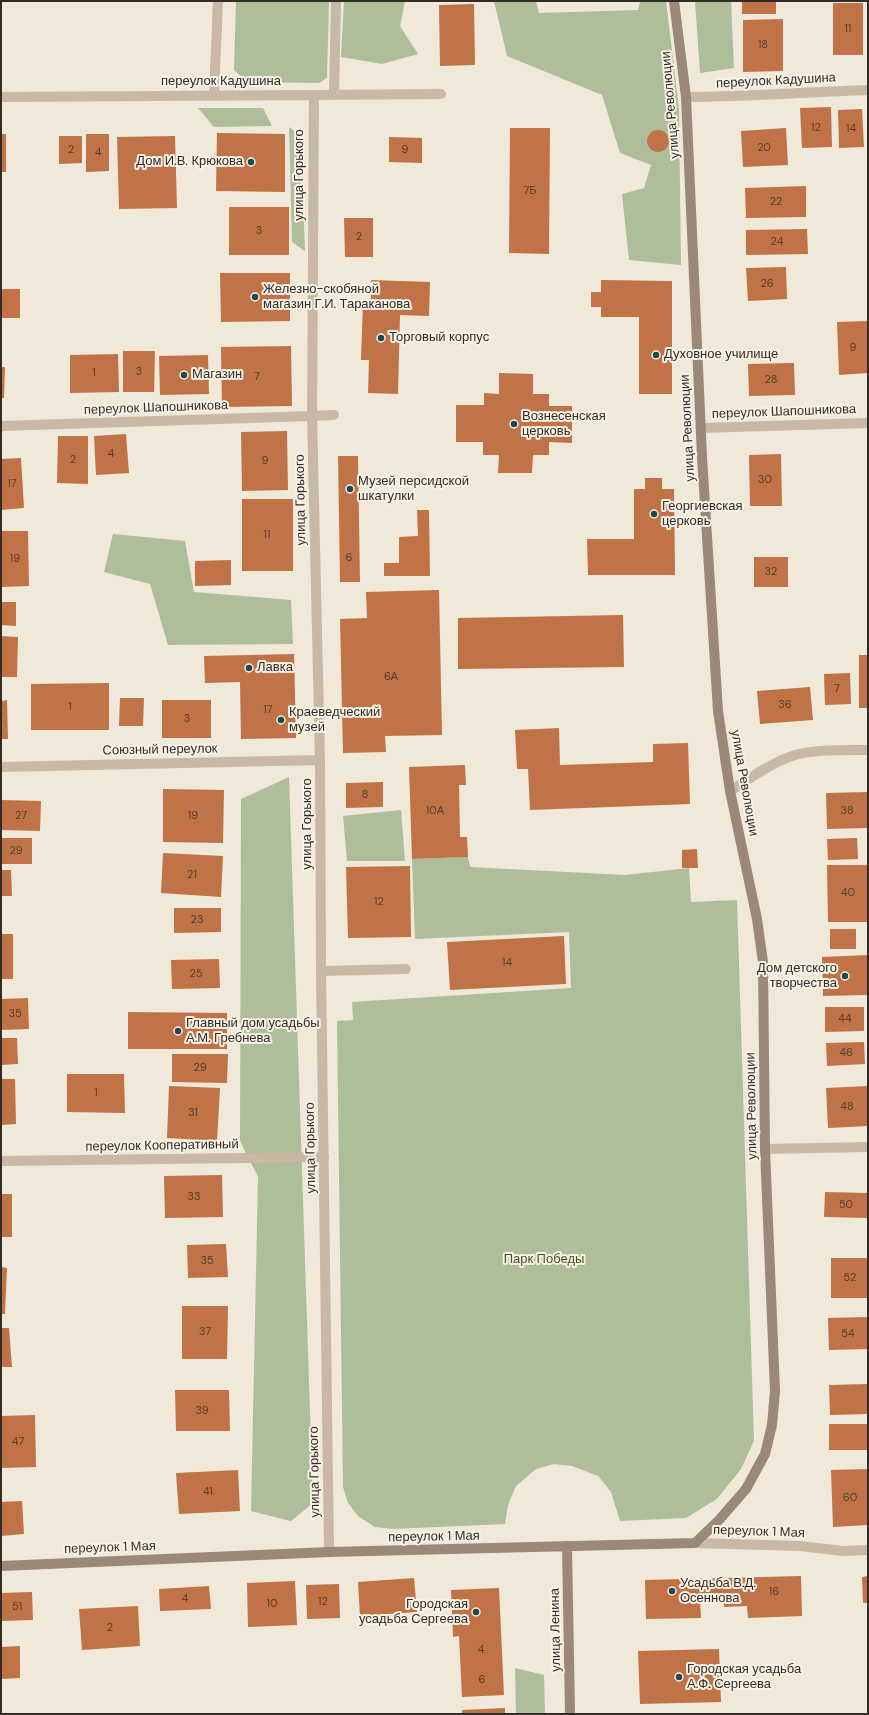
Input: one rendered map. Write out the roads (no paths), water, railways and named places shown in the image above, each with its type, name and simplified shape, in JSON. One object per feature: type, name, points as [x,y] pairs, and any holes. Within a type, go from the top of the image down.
[{"type":"main road","name":"улица Революции","points":[[674,1],[686,97],[701,428],[718,711],[730,791],[757,919],[763,962],[765,1149],[775,1391],[772,1425],[765,1454],[746,1489],[719,1520],[695,1543]]},
{"type":"main road","name":"переулок 1 Мая","points":[[1,1566],[329,1552],[695,1543]]},
{"type":"main road","name":"улица Ленина","points":[[567,1546],[570,1714]]},
{"type":"street","points":[[214,95],[218,1]]},
{"type":"street","points":[[334,94],[336,1]]},
{"type":"street","name":"переулок Кадушина","points":[[686,97],[724,97],[868,90]]},
{"type":"street","name":"переулок Кадушина","points":[[1,97],[441,94]]},
{"type":"street","name":"улица Горького","points":[[314,95],[312,416],[320,760],[321,971],[329,1552]]},
{"type":"street","name":"переулок Шапошникова","points":[[1,426],[334,415]]},
{"type":"street","name":"переулок Шапошникова","points":[[701,428],[868,423]]},
{"type":"street","points":[[730,791],[763,770],[794,755],[823,751],[868,750]]},
{"type":"street","name":"Союзный переулок","points":[[1,767],[320,760]]},
{"type":"street","points":[[321,971],[406,969]]},
{"type":"street","points":[[765,1149],[868,1147]]},
{"type":"street","name":"переулок Кооперативный","points":[[1,1161],[324,1157]]},
{"type":"street","name":"переулок 1 Мая","points":[[695,1543],[800,1546],[842,1551],[868,1550]]},
{"type":"place","name":"Дом И.В. Крюкова","points":[[251,162]]},
{"type":"place","name":"Железно-скобяной магазин Г.И. Тараканова","points":[[255,297]]},
{"type":"place","name":"Торговый корпус","points":[[381,338]]},
{"type":"place","name":"Духовное училище","points":[[656,355]]},
{"type":"place","name":"Магазин","points":[[184,375]]},
{"type":"place","name":"Вознесенская церковь","points":[[514,424]]},
{"type":"place","name":"Музей персидской шкатулки","points":[[350,489]]},
{"type":"place","name":"Георгиевская церковь","points":[[654,514]]},
{"type":"place","name":"Лавка","points":[[249,668]]},
{"type":"place","name":"Краеведческий музей","points":[[281,720]]},
{"type":"place","name":"Дом детского творчества","points":[[845,976]]},
{"type":"place","name":"Главный дом усадьбы А.М. Гребнева","points":[[178,1031]]},
{"type":"place","name":"Усадьба В.Д. Осеннова","points":[[672,1591]]},
{"type":"place","name":"Городская усадьба Сергеева","points":[[476,1612]]},
{"type":"place","name":"Городская усадьба А.Ф. Сергеева","points":[[679,1677]]},
{"type":"park label","name":"Парк Победы","points":[[544,1260]]}]
